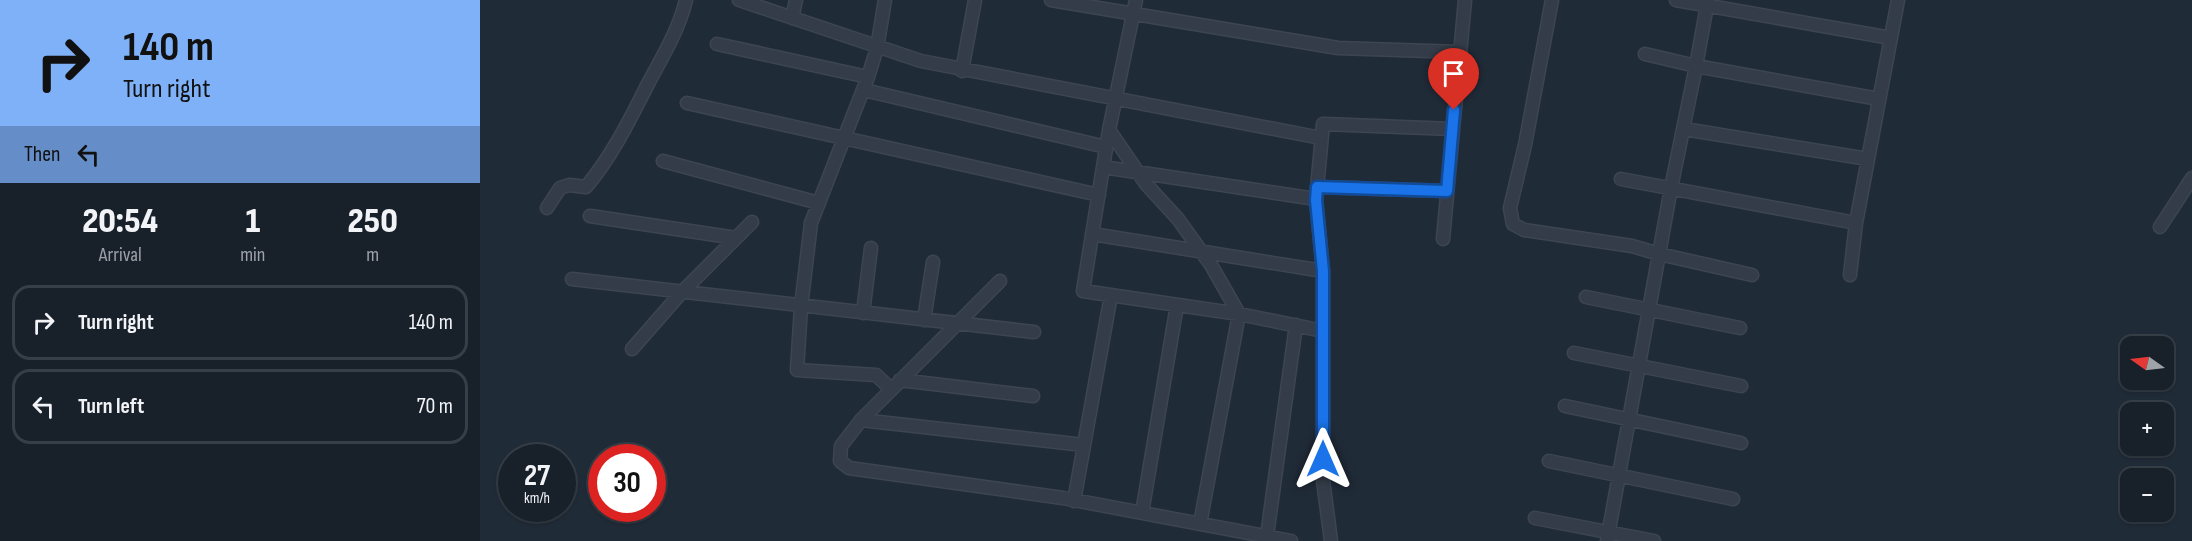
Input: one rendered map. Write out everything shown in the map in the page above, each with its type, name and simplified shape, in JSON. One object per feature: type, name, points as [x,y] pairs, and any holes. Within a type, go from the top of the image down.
[{"type":"street","points":[[547,208],[560,188],[569,184],[586,187],[600,170],[625,130],[676,29],[686,0]]},
{"type":"street","points":[[739,0],[921,62],[1322,138]]},
{"type":"street","points":[[792,18],[796,0]]},
{"type":"street","points":[[885,0],[877,48],[864,90],[811,223],[801,307],[797,370],[876,375],[891,389]]},
{"type":"street","points":[[962,71],[975,0]]},
{"type":"street","points":[[1051,0],[1338,48],[1460,52]]},
{"type":"street","points":[[1136,0],[1109,130],[1083,291],[1239,314],[1323,331]]},
{"type":"street","points":[[1443,239],[1465,0]]},
{"type":"street","points":[[1552,0],[1525,145],[1510,208],[1513,224],[1524,230],[1632,246],[1752,275]]},
{"type":"street","points":[[1676,0],[1707,3],[1891,38]]},
{"type":"street","points":[[1850,275],[1856,223],[1898,0]]},
{"type":"street","points":[[1609,537],[1671,188],[1707,3]]},
{"type":"street","points":[[717,44],[868,77]]},
{"type":"street","points":[[1645,54],[1696,66],[1879,99]]},
{"type":"street","points":[[864,90],[1106,147]]},
{"type":"street","points":[[687,103],[1099,195]]},
{"type":"street","points":[[1331,541],[1323,480],[1323,271],[1316,193],[1323,124],[1453,129]]},
{"type":"street","points":[[1684,129],[1868,159]]},
{"type":"street","points":[[1109,130],[1138,172],[1178,219],[1202,252],[1239,314],[1200,524]]},
{"type":"street","points":[[663,161],[819,203]]},
{"type":"street","points":[[1103,167],[1316,193],[1447,191]]},
{"type":"street","points":[[2160,227],[2192,178]]},
{"type":"street","points":[[1621,179],[1856,223]]},
{"type":"street","points":[[590,216],[736,238]]},
{"type":"street","points":[[632,349],[681,293],[752,222]]},
{"type":"street","points":[[1092,234],[1323,271]]},
{"type":"street","points":[[863,313],[871,248]]},
{"type":"street","points":[[924,320],[933,262]]},
{"type":"street","points":[[573,279],[1034,332]]},
{"type":"street","points":[[1000,281],[861,420],[841,446],[840,461],[849,468],[1074,501],[1291,541]]},
{"type":"street","points":[[1074,501],[1111,296]]},
{"type":"street","points":[[1586,297],[1740,328]]},
{"type":"street","points":[[1142,513],[1177,305]]},
{"type":"street","points":[[1267,537],[1296,326]]},
{"type":"street","points":[[1574,353],[1740,386]]},
{"type":"street","points":[[900,380],[1033,396]]},
{"type":"street","points":[[1564,406],[1741,443]]},
{"type":"street","points":[[861,420],[1084,445]]},
{"type":"street","points":[[1549,461],[1733,499]]},
{"type":"street","points":[[1535,518],[1609,537],[1654,541]]},
{"type":"route","points":[[1323,459],[1323,271],[1316,200],[1317,187],[1447,191],[1454,110]]}]
